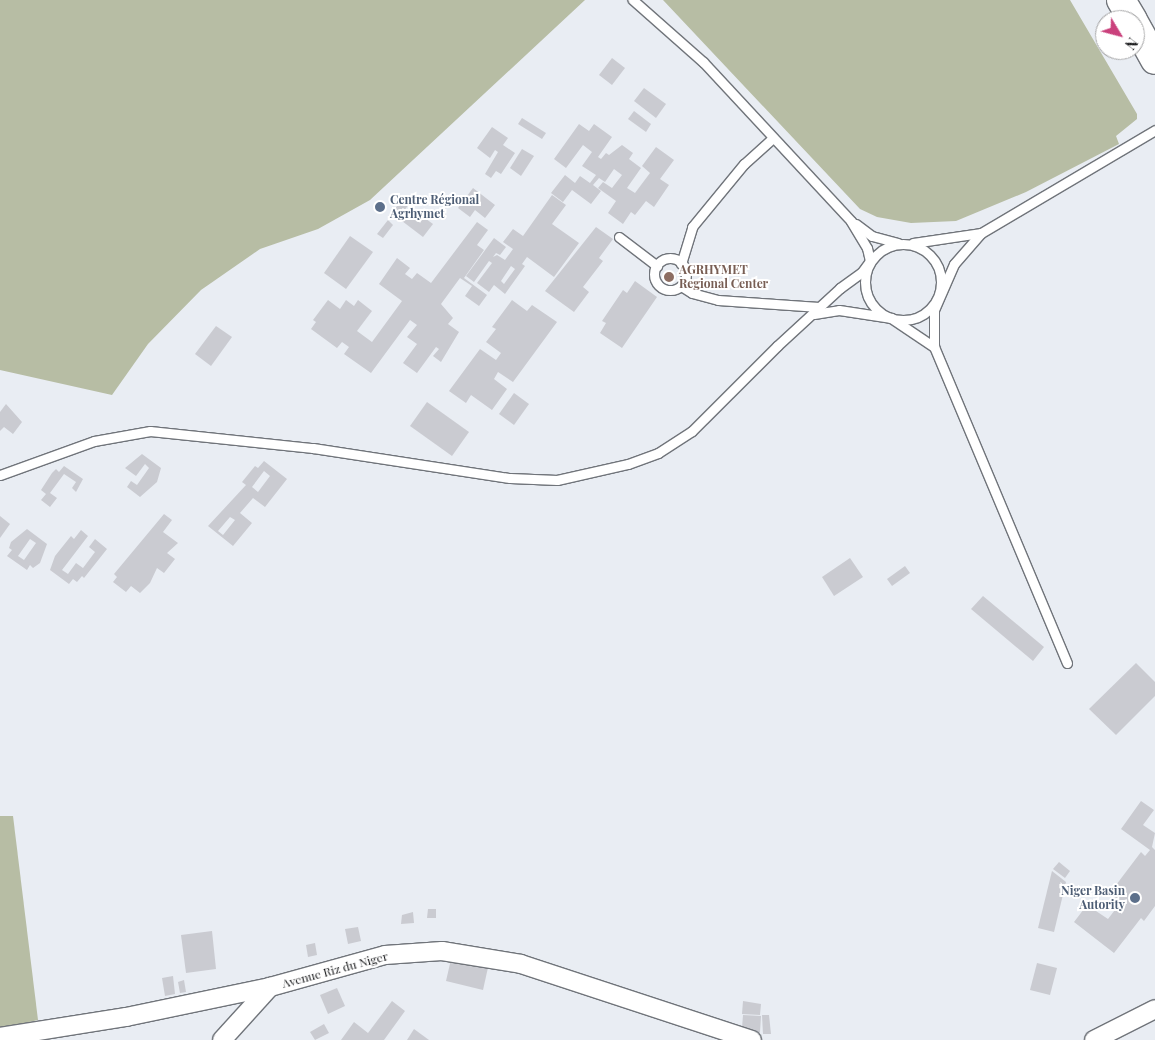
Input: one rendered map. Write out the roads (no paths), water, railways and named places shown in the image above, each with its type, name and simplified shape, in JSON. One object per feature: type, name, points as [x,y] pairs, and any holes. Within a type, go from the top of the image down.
[{"type":"main road","points":[[1145,42],[1155,60]]},
{"type":"street","name":"Avenue Riz du Niger","points":[[0,1036],[126,1017],[270,987],[386,955],[461,953],[521,964],[747,1039]]},
{"type":"street","points":[[222,1040],[270,987]]},
{"type":"street","points":[[1094,1040],[1155,1010]]},
{"type":"lane","points":[[633,0],[703,62],[851,221],[872,236],[920,247],[934,259],[941,275],[939,293],[934,310],[934,346],[1066,663]]},
{"type":"lane","points":[[681,286],[692,293],[718,300],[817,310],[839,310],[901,320],[920,316],[935,302],[954,264],[981,233],[1155,130]]},
{"type":"lane","points":[[681,264],[692,227],[744,164],[773,138]]},
{"type":"lane","points":[[851,221],[867,248],[869,265],[866,292],[875,308],[934,346]]},
{"type":"lane","points":[[0,475],[94,441],[150,431],[313,448],[510,478],[557,480],[600,473],[658,453],[692,430],[777,346],[869,265],[877,254],[902,243],[981,233]]},
{"type":"lane","points":[[619,237],[657,266]]},
{"type":"lane","points":[[672,258],[681,264],[686,273],[681,286],[675,290],[661,288],[654,276],[657,266],[672,258]]},
{"type":"place","name":"Centre Régional Agrhymet","points":[[380,207]]},
{"type":"place","name":"AGRHYMET Regional Center","points":[[669,277]]},
{"type":"place","name":"Niger Basin Autority","points":[[1135,898]]}]
